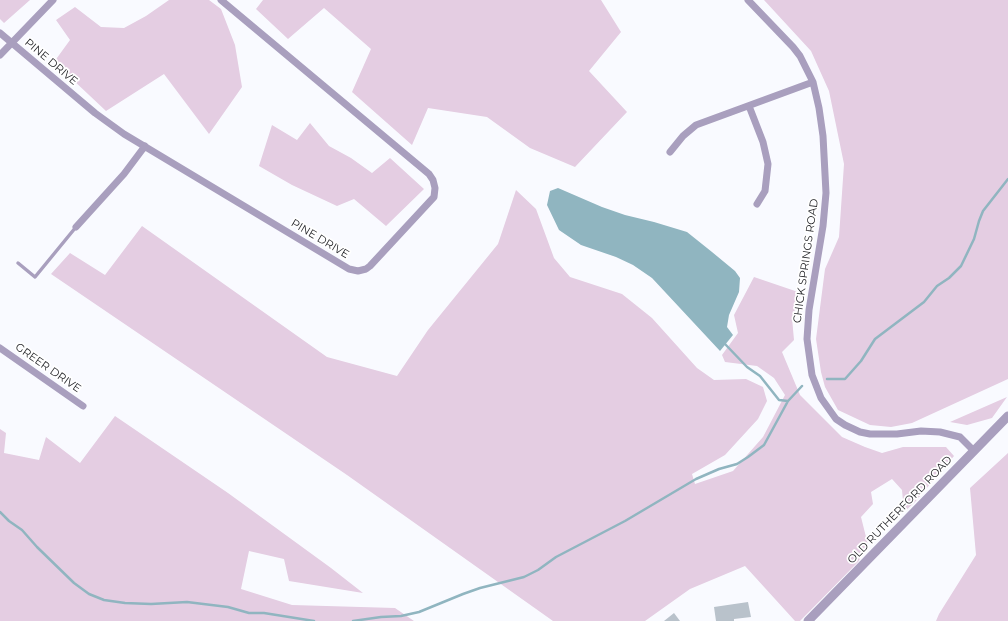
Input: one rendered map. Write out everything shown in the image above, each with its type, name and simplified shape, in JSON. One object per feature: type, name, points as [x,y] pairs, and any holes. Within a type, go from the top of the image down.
[{"type":"street","points":[[0,55],[53,0]]},
{"type":"street","name":"PINE DRIVE","points":[[0,33],[95,113],[119,130],[352,270],[362,270],[370,266],[434,197],[435,184],[430,174],[221,0]]},
{"type":"street","name":"CHICK SPRINGS ROAD","points":[[748,0],[793,47],[806,65],[813,82],[819,108],[823,136],[826,194],[823,226],[812,289],[808,325],[809,358],[812,375],[824,404],[836,419],[856,431],[870,434],[897,434],[920,431],[940,432],[960,437],[974,451]]},
{"type":"street","points":[[670,152],[682,136],[696,125],[813,82]]},
{"type":"street","points":[[749,106],[763,142],[768,164],[765,191],[757,204]]},
{"type":"street","points":[[76,227],[124,174],[145,146]]},
{"type":"street","name":"GREER DRIVE","points":[[0,348],[83,406]]},
{"type":"street","name":"OLD RUTHERFORD ROAD","points":[[808,621],[1008,416]]},
{"type":"lane","points":[[18,263],[35,277],[76,227]]},
{"type":"shaded area","points":[[0,0],[30,0],[4,23],[0,19]]},
{"type":"shaded area","points":[[169,0],[209,0],[221,9],[235,45],[242,87],[209,134],[164,74],[106,111],[54,62],[70,40],[56,20],[75,7],[101,27],[124,28],[146,16]]},
{"type":"shaded area","points":[[263,0],[601,0],[621,32],[589,71],[627,112],[575,167],[530,148],[487,117],[428,108],[412,145],[352,92],[371,49],[324,8],[288,39],[256,9]]},
{"type":"shaded area","points":[[764,0],[1008,0],[1008,379],[912,423],[891,427],[870,425],[838,410],[825,387],[816,339],[825,269],[839,237],[844,164],[829,91],[811,51]]},
{"type":"shaded area","points":[[310,123],[329,146],[351,158],[372,173],[390,158],[424,189],[386,226],[354,199],[337,206],[292,185],[259,166],[272,125],[297,140]]},
{"type":"shaded area","points":[[516,190],[536,209],[554,258],[570,277],[622,294],[652,318],[697,368],[714,380],[746,379],[763,387],[767,401],[758,419],[725,455],[692,474],[695,484],[733,471],[763,437],[785,395],[774,378],[757,366],[725,362],[722,355],[738,333],[734,315],[754,277],[801,293],[792,318],[794,340],[782,352],[800,395],[842,437],[882,453],[903,447],[946,447],[954,456],[915,502],[904,512],[902,490],[892,479],[871,492],[873,504],[861,517],[868,545],[858,562],[800,621],[795,621],[745,566],[690,589],[645,621],[553,621],[347,475],[51,274],[70,253],[105,275],[142,226],[327,357],[397,376],[428,330],[498,244]]},
{"type":"shaded area","points":[[1007,397],[992,418],[967,425],[950,422]]},
{"type":"shaded area","points":[[115,416],[228,493],[363,593],[289,581],[284,559],[249,551],[241,589],[292,605],[395,608],[414,621],[0,621],[0,429],[6,433],[4,453],[39,460],[46,437],[80,463]]},
{"type":"shaded area","points":[[1008,453],[1008,621],[936,621],[976,555],[970,488]]},
{"type":"water","points":[[558,188],[625,215],[687,232],[735,271],[740,278],[739,292],[729,315],[727,327],[733,335],[720,351],[652,278],[633,265],[616,257],[581,245],[559,230],[547,205],[550,191]]},
{"type":"building","points":[[748,602],[751,617],[734,619],[734,621],[716,621],[714,607]]},
{"type":"building","points":[[674,613],[680,621],[664,621]]},
{"type":"waterway","points":[[827,379],[845,379],[861,361],[875,339],[924,302],[937,286],[949,278],[961,266],[974,239],[983,211],[1008,179]]},
{"type":"waterway","points":[[725,344],[747,367],[760,376],[779,400],[788,401]]},
{"type":"waterway","points":[[353,621],[401,616],[419,612],[463,594],[480,588],[524,577],[538,570],[556,557],[625,521],[696,479],[719,469],[737,464],[748,457],[764,445],[788,401],[802,386]]},
{"type":"waterway","points":[[0,512],[9,521],[22,530],[74,583],[89,594],[104,600],[125,603],[151,604],[187,602],[228,607],[249,613],[264,613],[314,621]]}]
